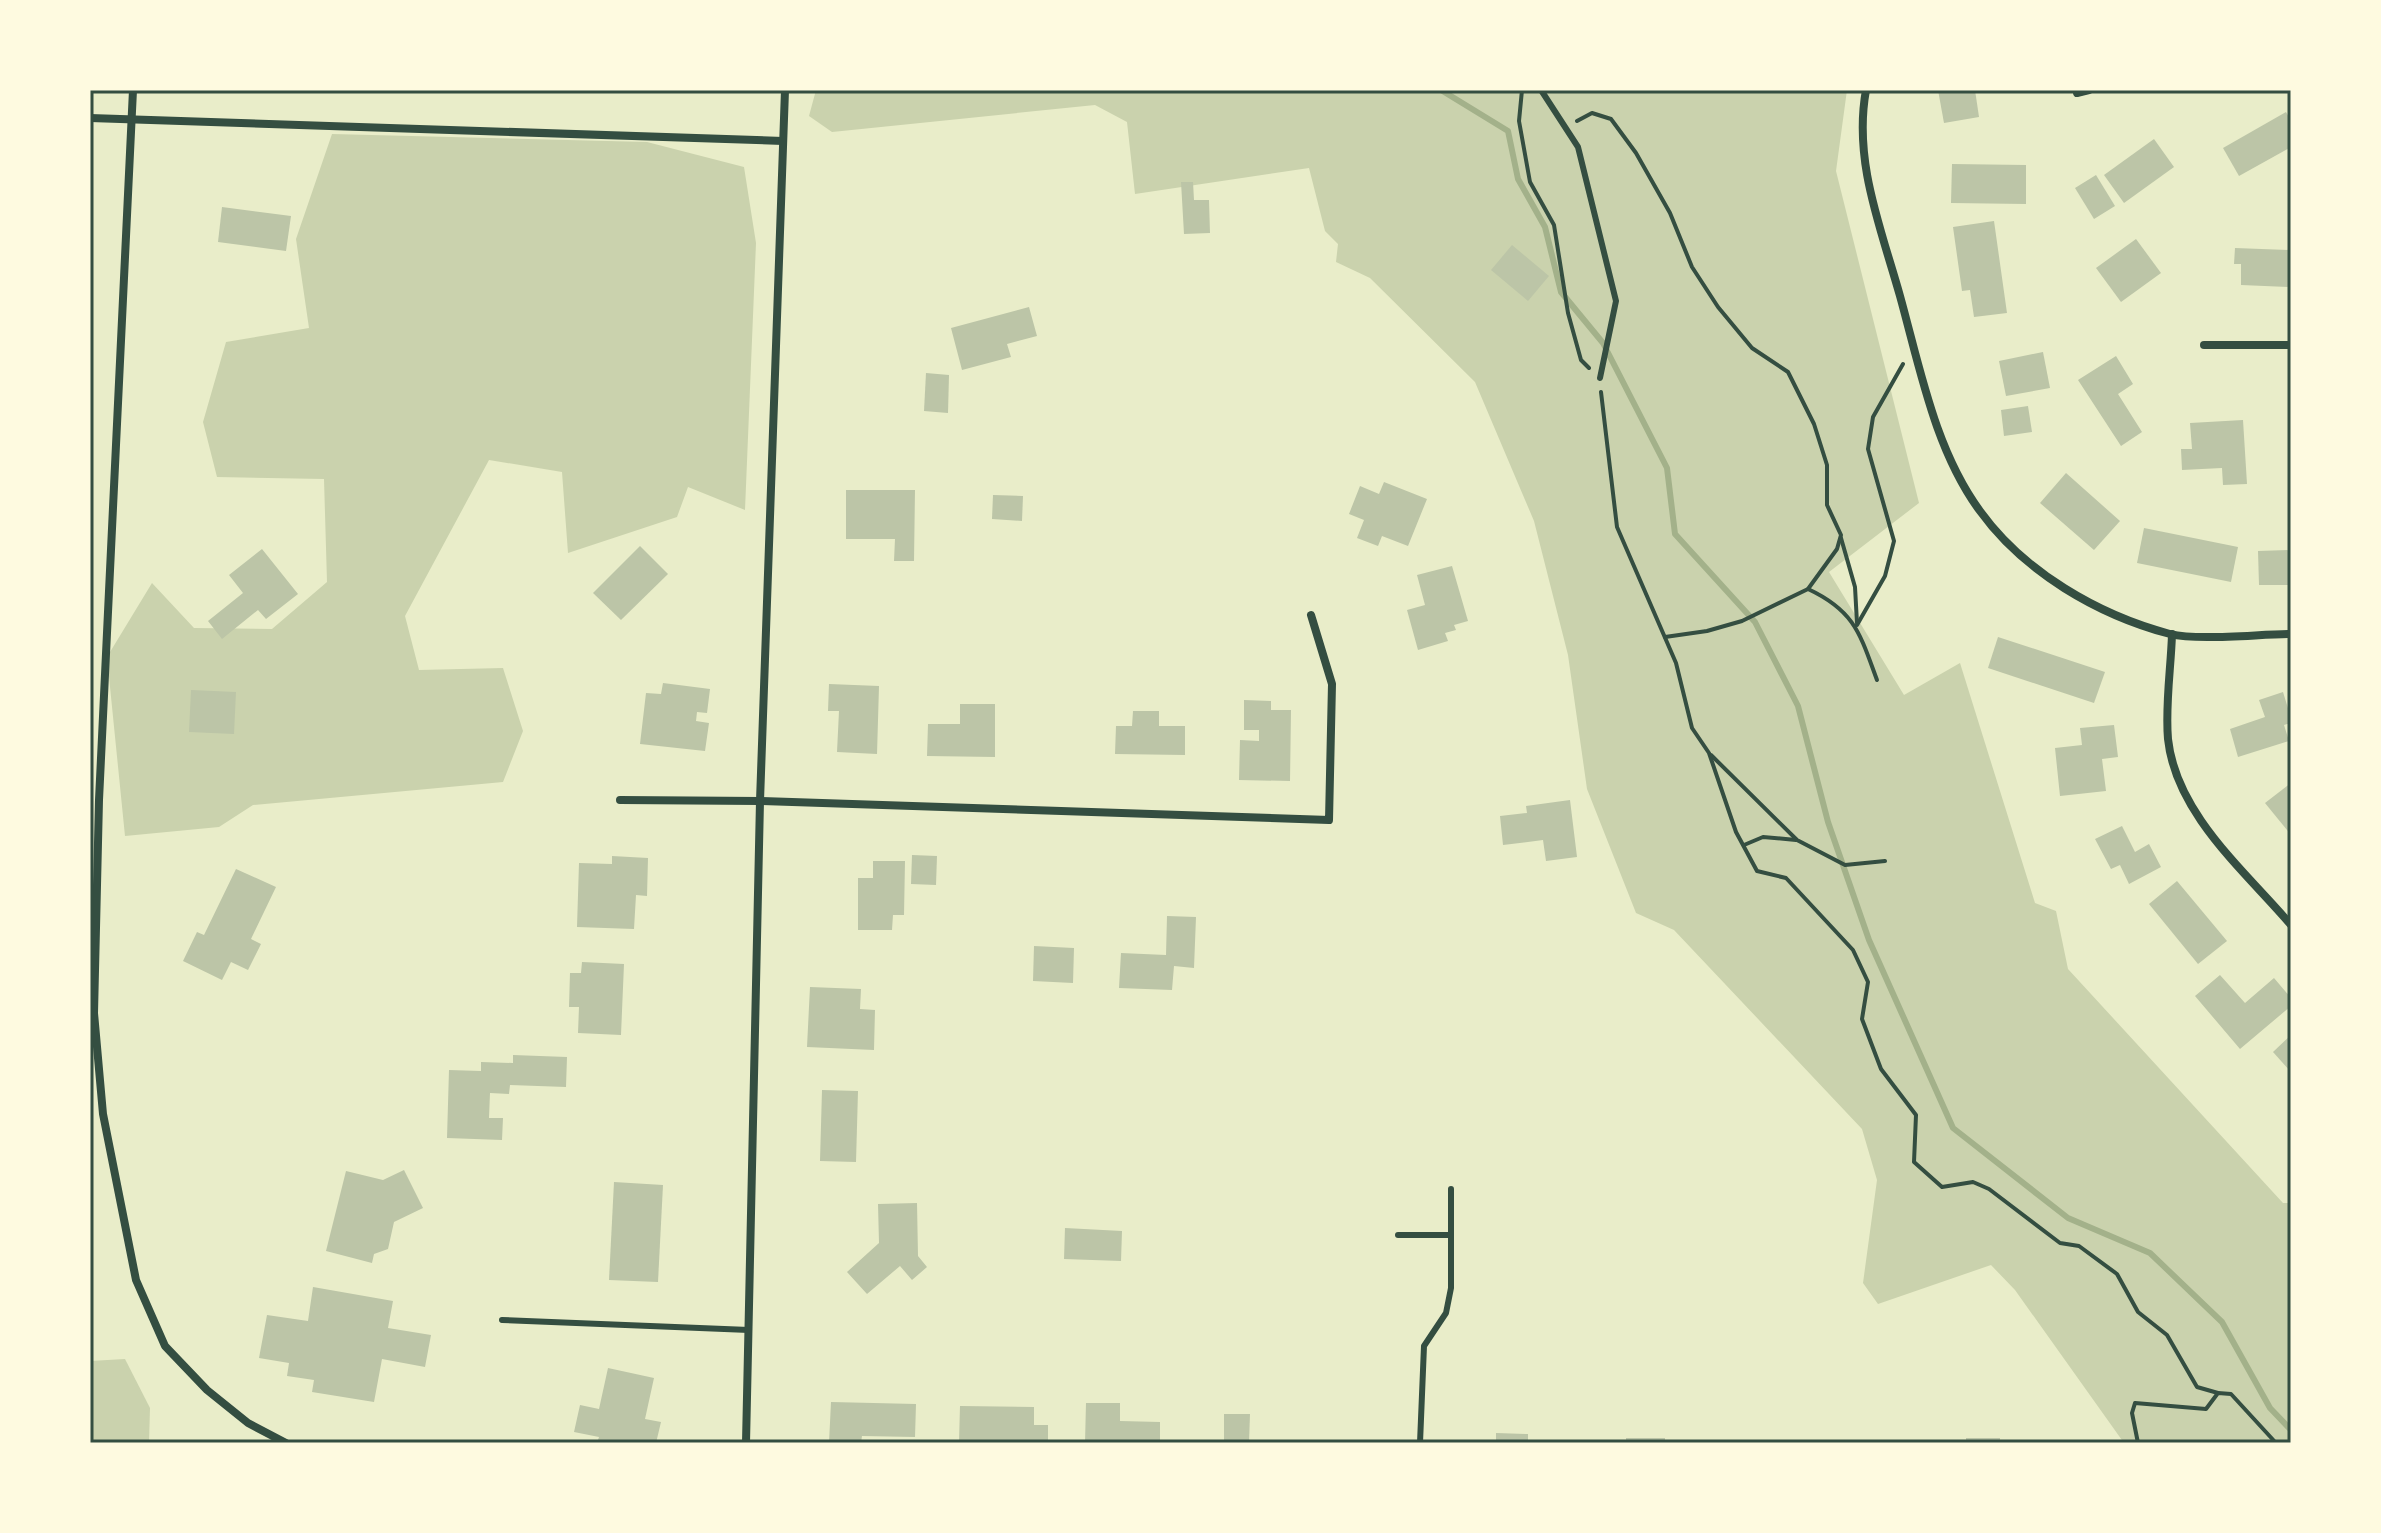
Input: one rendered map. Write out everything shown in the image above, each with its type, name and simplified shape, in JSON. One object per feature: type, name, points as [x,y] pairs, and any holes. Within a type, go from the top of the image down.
[{"type":"street","points":[[133,90],[94,800],[97,861],[94,1013],[103,1114],[136,1280],[165,1346],[207,1390],[248,1423],[286,1443]]},
{"type":"street","points":[[746,1443],[760,801],[785,90]]},
{"type":"street","points":[[1866,90],[1861,115],[1862,161],[1933,412],[1951,457],[1980,511],[2041,575],[2107,611],[2172,634],[2291,634]]},
{"type":"street","points":[[2077,93],[2089,90]]},
{"type":"street","points":[[90,118],[783,141]]},
{"type":"street","points":[[2204,345],[2291,345]]},
{"type":"street","points":[[620,800],[760,801],[1329,820],[1332,684],[1311,615]]},
{"type":"street","points":[[2172,634],[2168,738],[2176,776],[2196,814],[2291,925]]},
{"type":"street","points":[[90,875],[97,861]]},
{"type":"lane","points":[[1541,90],[1578,147],[1616,301],[1600,378]]},
{"type":"lane","points":[[1420,1443],[1424,1346],[1446,1313],[1451,1288],[1451,1189]]},
{"type":"lane","points":[[1398,1235],[1451,1235]]},
{"type":"lane","points":[[502,1320],[749,1330]]},
{"type":"path","points":[[1522,90],[1519,121],[1530,182],[1554,225],[1567,289],[1568,313],[1581,360],[1600,378],[1617,527],[1676,663],[1692,728],[1709,753],[1797,840],[1845,865],[1885,861]]},
{"type":"path","points":[[1572,137],[1577,119],[1592,113],[1611,119],[1636,153],[1670,213],[1692,267],[1718,307],[1752,348],[1788,372],[1814,424],[1827,465],[1827,505],[1841,535],[1855,587],[1857,625],[1877,680]]},
{"type":"path","points":[[1857,625],[1885,576],[1894,541],[1868,449],[1873,417],[1914,346]]},
{"type":"path","points":[[1665,637],[1707,631],[1742,621],[1808,589],[1837,549],[1841,535]]},
{"type":"path","points":[[1808,589],[1823,596],[1857,625]]},
{"type":"path","points":[[1709,753],[1757,871],[1786,878],[1853,950],[1868,982],[1862,1019],[1881,1069],[1916,1115],[1914,1162],[1942,1187],[1973,1182],[1989,1189],[2060,1243],[2079,1246],[2117,1274],[2138,1312],[2167,1335],[2197,1387],[2231,1394],[2276,1443]]},
{"type":"path","points":[[1744,845],[1763,837],[1797,840]]},
{"type":"path","points":[[2138,1443],[2132,1413],[2135,1403],[2206,1409],[2218,1393]]},
{"type":"green space","points":[[816,90],[1847,90],[1836,171],[1919,503],[1829,572],[1904,695],[1960,663],[2035,903],[2056,911],[2068,969],[2283,1203],[2291,1203],[2291,1443],[2124,1443],[2015,1290],[1991,1265],[1878,1304],[1863,1283],[1877,1180],[1862,1129],[1674,930],[1636,913],[1587,789],[1568,655],[1534,521],[1475,382],[1370,278],[1336,262],[1338,244],[1325,231],[1309,168],[1135,194],[1127,122],[1095,105],[832,132],[809,116]]},
{"type":"green space","points":[[332,134],[647,142],[744,167],[756,243],[745,510],[688,487],[677,517],[568,553],[562,472],[489,460],[405,616],[419,670],[503,668],[523,731],[503,782],[253,805],[219,827],[125,836],[107,657],[152,583],[194,628],[272,629],[327,582],[324,479],[217,477],[203,422],[226,342],[309,328],[296,239]]},
{"type":"green space","points":[[125,1359],[150,1408],[149,1443],[90,1443],[90,1361]]},
{"type":"building","points":[[1938,90],[1975,90],[1979,117],[1944,123]]},
{"type":"building","points":[[2286,112],[2291,121],[2291,147],[2239,176],[2223,148]]},
{"type":"building","points":[[2154,139],[2174,167],[2124,203],[2104,175]]},
{"type":"building","points":[[1952,164],[2026,165],[2026,204],[1951,203]]},
{"type":"building","points":[[2096,175],[2115,206],[2094,219],[2075,188]]},
{"type":"building","points":[[1181,182],[1193,182],[1194,200],[1209,200],[1210,233],[1184,234]]},
{"type":"building","points":[[222,207],[291,216],[286,251],[218,242]]},
{"type":"building","points":[[1994,221],[2007,313],[1974,317],[1970,290],[1962,291],[1953,227]]},
{"type":"building","points":[[2136,239],[2161,273],[2121,302],[2096,268]]},
{"type":"building","points":[[1512,245],[1549,276],[1528,301],[1491,270]]},
{"type":"building","points":[[2235,248],[2291,250],[2291,287],[2241,285],[2241,264],[2234,264]]},
{"type":"building","points":[[1029,307],[1037,336],[1007,344],[1011,357],[962,370],[951,328]]},
{"type":"building","points":[[2043,352],[2050,388],[2006,396],[1999,361]]},
{"type":"building","points":[[2116,356],[2133,384],[2118,394],[2142,432],[2121,446],[2078,380]]},
{"type":"building","points":[[926,373],[949,375],[948,413],[924,411]]},
{"type":"building","points":[[2028,406],[2032,432],[2004,436],[2001,410]]},
{"type":"building","points":[[2243,420],[2247,484],[2223,485],[2222,468],[2182,470],[2181,449],[2192,449],[2190,423]]},
{"type":"building","points":[[2066,473],[2120,521],[2094,550],[2040,503]]},
{"type":"building","points":[[1384,482],[1427,499],[1408,546],[1382,536],[1378,546],[1357,538],[1364,520],[1349,514],[1360,486],[1379,494]]},
{"type":"building","points":[[846,490],[915,490],[914,561],[894,561],[895,539],[846,539]]},
{"type":"building","points":[[993,495],[1023,496],[1022,521],[992,519]]},
{"type":"building","points":[[2144,528],[2238,547],[2231,582],[2137,563]]},
{"type":"building","points":[[640,546],[668,574],[621,620],[593,593]]},
{"type":"building","points":[[262,549],[298,594],[266,619],[258,610],[222,639],[208,621],[243,593],[229,575]]},
{"type":"building","points":[[2291,550],[2291,585],[2259,585],[2258,551]]},
{"type":"building","points":[[1452,566],[1468,621],[1454,625],[1456,630],[1445,633],[1448,641],[1418,650],[1407,610],[1425,605],[1417,575]]},
{"type":"building","points":[[1998,637],[2105,672],[2094,703],[1988,668]]},
{"type":"building","points":[[663,683],[710,689],[707,713],[697,712],[696,721],[709,723],[705,751],[640,744],[646,693],[661,694]]},
{"type":"building","points":[[829,684],[879,686],[877,754],[837,752],[839,711],[828,711]]},
{"type":"building","points":[[191,690],[236,692],[234,734],[189,732]]},
{"type":"building","points":[[2283,692],[2291,718],[2291,723],[2284,725],[2289,741],[2238,757],[2230,729],[2265,717],[2259,700]]},
{"type":"building","points":[[1244,700],[1271,701],[1271,710],[1291,710],[1290,781],[1239,780],[1240,740],[1259,741],[1259,730],[1244,730]]},
{"type":"building","points":[[960,704],[995,704],[995,757],[927,756],[928,724],[960,724]]},
{"type":"building","points":[[1133,711],[1159,711],[1159,726],[1185,726],[1185,755],[1115,754],[1116,726],[1132,726]]},
{"type":"building","points":[[2114,725],[2118,757],[2102,759],[2106,791],[2060,796],[2055,748],[2082,745],[2080,728]]},
{"type":"building","points":[[2291,783],[2291,835],[2265,803]]},
{"type":"building","points":[[1570,800],[1577,857],[1546,861],[1543,840],[1503,845],[1500,816],[1527,813],[1526,806]]},
{"type":"building","points":[[2122,826],[2135,852],[2149,844],[2161,867],[2129,884],[2120,865],[2111,869],[2095,839]]},
{"type":"building","points":[[912,855],[937,856],[936,885],[911,884]]},
{"type":"building","points":[[612,856],[648,858],[647,896],[636,895],[634,929],[577,927],[579,863],[612,864]]},
{"type":"building","points":[[873,861],[905,861],[904,915],[893,915],[892,930],[858,930],[858,878],[873,878]]},
{"type":"building","points":[[236,869],[276,887],[251,939],[261,944],[248,970],[231,962],[222,980],[183,961],[197,932],[204,935]]},
{"type":"building","points":[[2177,881],[2227,941],[2198,964],[2149,904]]},
{"type":"building","points":[[1167,916],[1196,917],[1194,968],[1174,966],[1172,990],[1119,988],[1121,953],[1166,955]]},
{"type":"building","points":[[1034,946],[1074,948],[1073,983],[1033,981]]},
{"type":"building","points":[[582,962],[624,964],[621,1035],[578,1033],[579,1007],[569,1007],[570,973],[581,973]]},
{"type":"building","points":[[2220,975],[2245,1003],[2274,978],[2291,998],[2291,1006],[2240,1049],[2195,996]]},
{"type":"building","points":[[810,987],[861,989],[860,1009],[875,1010],[874,1050],[807,1047]]},
{"type":"building","points":[[2291,1035],[2291,1072],[2273,1052]]},
{"type":"building","points":[[513,1055],[567,1057],[566,1087],[510,1085],[509,1094],[490,1093],[489,1118],[503,1118],[502,1140],[447,1138],[449,1070],[481,1071],[481,1062],[513,1063]]},
{"type":"building","points":[[822,1090],[858,1091],[856,1162],[820,1161]]},
{"type":"building","points":[[404,1170],[423,1208],[394,1222],[388,1249],[374,1254],[372,1263],[326,1251],[346,1171],[383,1180]]},
{"type":"building","points":[[614,1182],[663,1185],[658,1282],[609,1280]]},
{"type":"building","points":[[917,1203],[918,1256],[927,1267],[912,1280],[900,1266],[867,1294],[847,1272],[879,1243],[878,1204]]},
{"type":"building","points":[[1065,1228],[1122,1231],[1121,1261],[1064,1259]]},
{"type":"building","points":[[313,1287],[393,1301],[388,1328],[431,1335],[425,1367],[382,1359],[374,1402],[312,1392],[314,1380],[287,1376],[289,1363],[259,1358],[267,1315],[308,1321]]},
{"type":"building","points":[[608,1368],[654,1378],[645,1419],[661,1422],[656,1443],[597,1443],[599,1437],[574,1432],[580,1405],[599,1409]]},
{"type":"building","points":[[831,1402],[916,1404],[915,1437],[862,1436],[861,1443],[829,1443]]},
{"type":"building","points":[[1086,1403],[1120,1403],[1120,1421],[1160,1422],[1160,1443],[1085,1443]]},
{"type":"building","points":[[960,1406],[1034,1407],[1034,1425],[1048,1425],[1048,1443],[959,1443]]},
{"type":"building","points":[[1224,1414],[1250,1414],[1249,1443],[1224,1443]]},
{"type":"building","points":[[1496,1433],[1528,1434],[1528,1443],[1496,1443]]},
{"type":"building","points":[[1626,1438],[1665,1438],[1665,1443],[1626,1443]]},
{"type":"building","points":[[1966,1438],[2000,1438],[2000,1443],[1966,1443]]},
{"type":"waterway","points":[[1441,90],[1508,131],[1518,179],[1545,227],[1561,292],[1603,343],[1667,468],[1675,534],[1755,622],[1798,706],[1828,822],[1869,940],[1953,1128],[2068,1218],[2150,1253],[2222,1322],[2270,1408],[2291,1430]]}]
